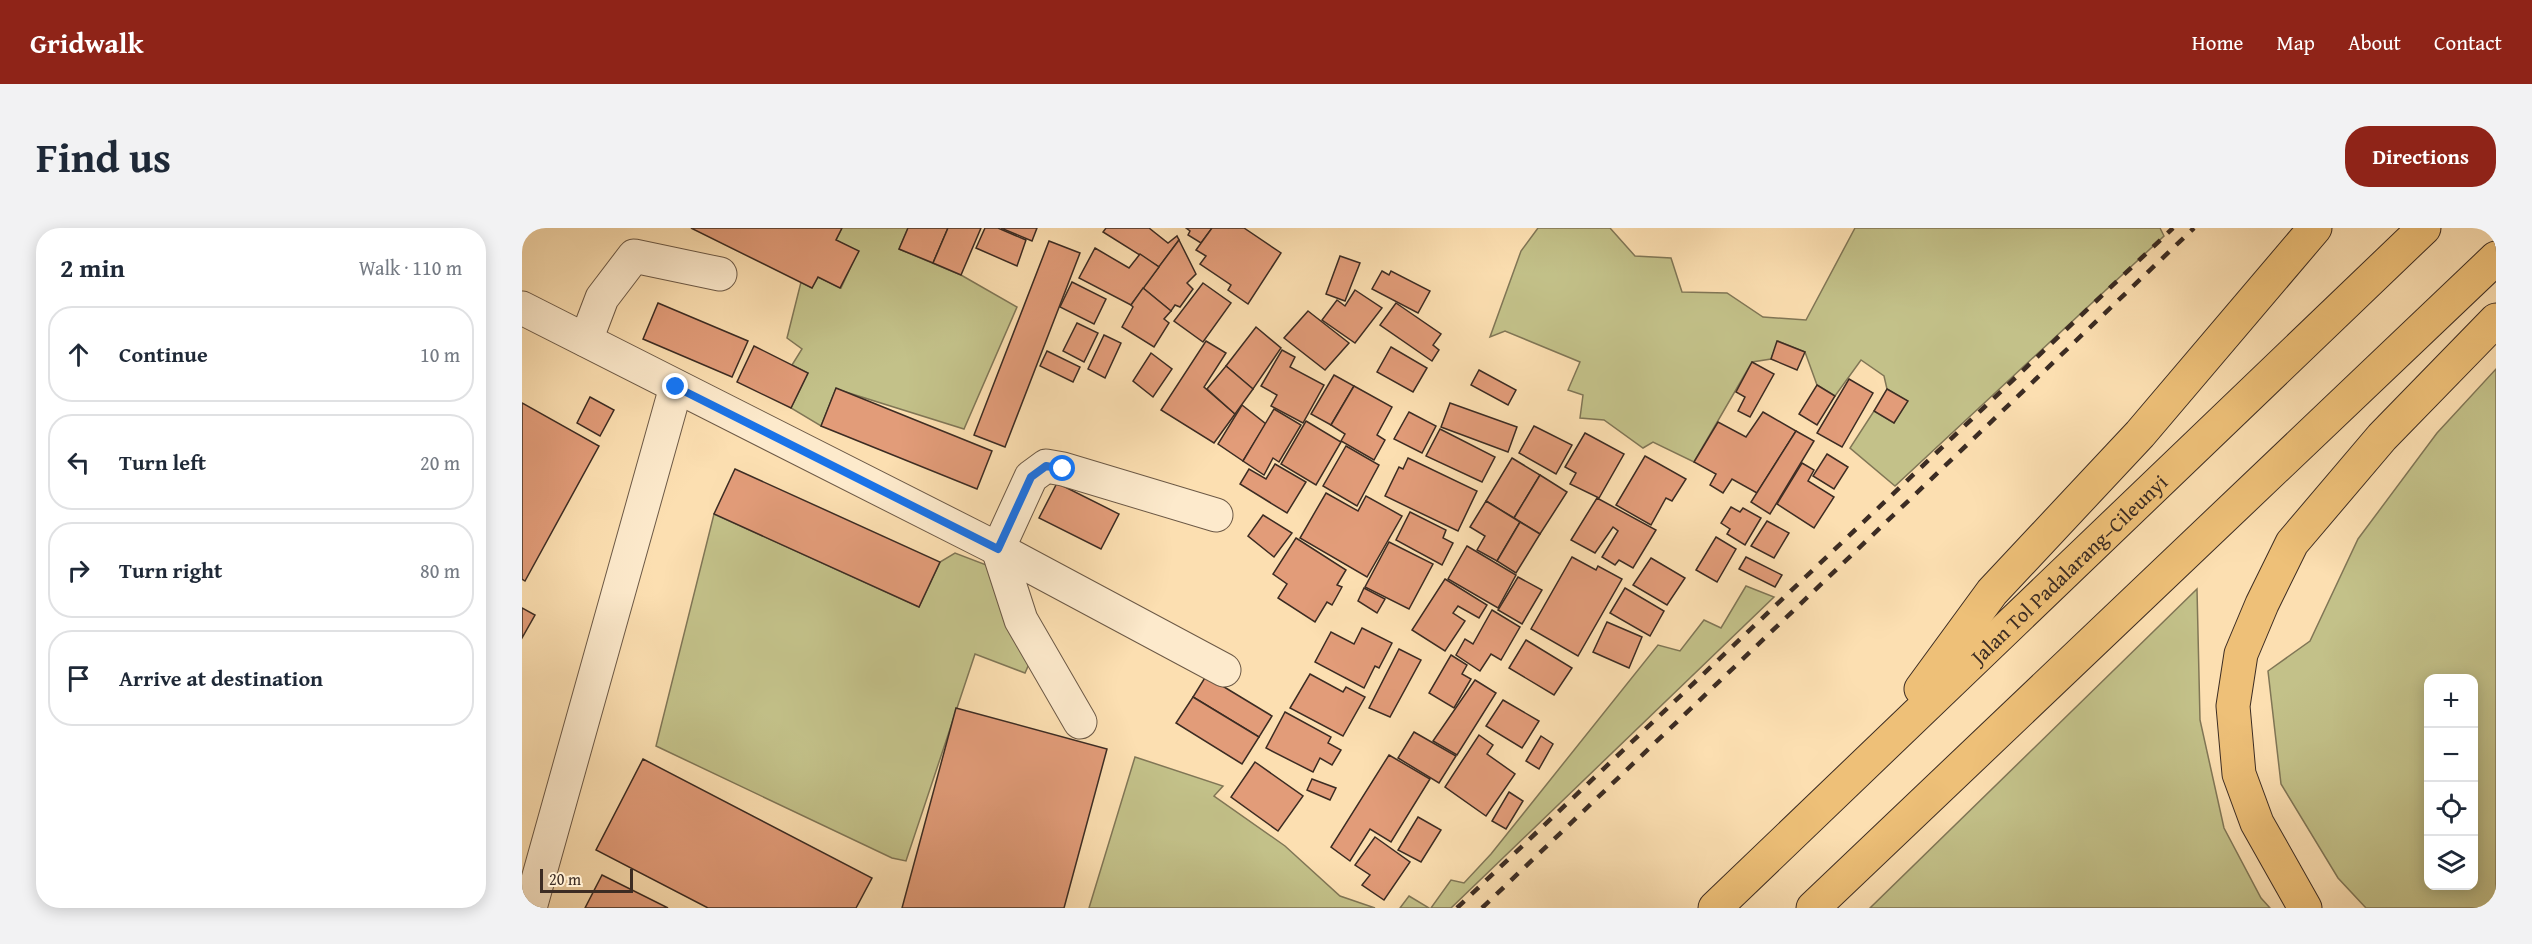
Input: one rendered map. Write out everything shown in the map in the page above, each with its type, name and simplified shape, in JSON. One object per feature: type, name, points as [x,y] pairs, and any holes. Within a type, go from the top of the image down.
[{"type":"highway","points":[[1865,765],[1992,592],[2140,434],[2315,228]]},
{"type":"highway","name":"Jalan Tol Padalarang–Cileunyi","points":[[1715,908],[2424,228]]},
{"type":"highway","points":[[1813,908],[2496,258]]},
{"type":"highway","points":[[2306,908],[2257,823],[2239,774],[2233,706],[2241,654],[2292,543],[2382,437],[2496,320]]},
{"type":"street","points":[[586,340],[602,298],[634,256],[720,274]]},
{"type":"street","points":[[522,308],[998,549],[1224,670]]},
{"type":"street","points":[[530,908],[676,387]]},
{"type":"street","points":[[1080,722],[1021,620],[998,549],[1031,477],[1046,466],[1063,469],[1216,515]]},
{"type":"shaded area","points":[[842,228],[908,228],[899,249],[961,275],[1017,307],[964,429],[836,389],[821,426],[791,408],[808,373],[792,365],[802,349],[787,338],[801,282],[812,288],[818,277],[841,288],[858,251],[836,240]]},
{"type":"shaded area","points":[[1538,228],[1610,228],[1635,256],[1671,258],[1682,292],[1727,293],[1763,317],[1806,320],[1855,228],[2160,228],[2164,236],[1895,486],[1850,448],[1874,411],[1894,423],[1907,401],[1887,389],[1884,376],[1861,360],[1835,396],[1817,385],[1805,352],[1778,341],[1771,359],[1752,362],[1694,462],[1653,442],[1643,448],[1604,420],[1580,418],[1583,395],[1568,390],[1580,362],[1505,331],[1490,337],[1521,251]]},
{"type":"shaded area","points":[[2496,369],[2496,908],[2366,908],[2338,878],[2281,784],[2268,671],[2310,641],[2358,539],[2437,433]]},
{"type":"shaded area","points":[[714,514],[919,607],[940,562],[955,553],[989,566],[1033,655],[1025,673],[975,654],[906,861],[892,858],[656,746]]},
{"type":"shaded area","points":[[1746,586],[1774,597],[1451,908],[1431,908],[1451,880],[1464,883],[1491,854],[1658,645],[1680,651],[1704,620],[1721,628]]},
{"type":"shaded area","points":[[2197,589],[2200,720],[2224,828],[2261,898],[2270,908],[1870,908]]},
{"type":"shaded area","points":[[1135,757],[1223,786],[1214,796],[1285,846],[1340,896],[1375,908],[1089,908]]},
{"type":"shaded area","points":[[1409,896],[1429,908],[1400,908]]},
{"type":"building","points":[[691,228],[842,228],[836,240],[859,251],[840,288],[818,277],[812,288]]},
{"type":"building","points":[[908,228],[948,228],[933,263],[899,249]]},
{"type":"building","points":[[948,228],[981,228],[961,275],[933,263]]},
{"type":"building","points":[[985,228],[998,228],[1026,240],[1017,266],[976,248]]},
{"type":"building","points":[[1001,228],[1037,228],[1032,241]]},
{"type":"building","points":[[1106,228],[1149,228],[1168,243],[1177,236],[1179,240],[1159,267],[1103,232]]},
{"type":"building","points":[[1186,228],[1212,228],[1201,243],[1188,235],[1190,231]]},
{"type":"building","points":[[1212,228],[1244,228],[1281,253],[1248,304],[1228,290],[1231,285],[1200,264],[1206,256],[1196,250]]},
{"type":"building","points":[[1179,240],[1196,274],[1187,283],[1193,289],[1180,307],[1175,305],[1171,311],[1143,288]]},
{"type":"building","points":[[1049,241],[1080,253],[1005,447],[974,435]]},
{"type":"building","points":[[1095,248],[1129,268],[1140,254],[1159,267],[1131,305],[1079,278]]},
{"type":"building","points":[[1340,256],[1360,263],[1345,301],[1326,294]]},
{"type":"building","points":[[1382,271],[1389,275],[1391,271],[1430,291],[1418,313],[1372,289]]},
{"type":"building","points":[[1072,282],[1106,299],[1094,324],[1060,307]]},
{"type":"building","points":[[1203,283],[1231,303],[1203,342],[1174,321]]},
{"type":"building","points":[[1143,288],[1171,311],[1164,319],[1169,323],[1154,347],[1122,327],[1133,307],[1131,305]]},
{"type":"building","points":[[1355,290],[1382,308],[1355,343],[1322,320],[1337,300],[1345,306]]},
{"type":"building","points":[[658,303],[748,341],[732,377],[643,339]]},
{"type":"building","points":[[1396,303],[1441,334],[1433,345],[1439,350],[1432,361],[1380,325]]},
{"type":"building","points":[[1308,311],[1349,343],[1325,370],[1284,338]]},
{"type":"building","points":[[1077,323],[1098,333],[1084,362],[1063,351]]},
{"type":"building","points":[[1256,327],[1281,348],[1253,389],[1226,366]]},
{"type":"building","points":[[1104,335],[1121,343],[1105,378],[1088,369]]},
{"type":"building","points":[[1206,341],[1226,353],[1204,387],[1235,414],[1214,443],[1161,410]]},
{"type":"building","points":[[1777,341],[1805,352],[1797,370],[1771,359]]},
{"type":"building","points":[[754,346],[808,373],[791,408],[737,382]]},
{"type":"building","points":[[1391,347],[1427,368],[1413,392],[1377,372]]},
{"type":"building","points":[[1282,350],[1295,357],[1290,367],[1324,385],[1303,423],[1271,406],[1277,395],[1261,386]]},
{"type":"building","points":[[1047,351],[1080,367],[1073,382],[1040,366]]},
{"type":"building","points":[[1151,353],[1172,369],[1153,397],[1133,381]]},
{"type":"building","points":[[1752,362],[1774,374],[1750,417],[1738,411],[1745,397],[1736,392]]},
{"type":"building","points":[[1226,366],[1253,389],[1235,414],[1207,389]]},
{"type":"building","points":[[1479,370],[1516,390],[1508,405],[1471,385]]},
{"type":"building","points":[[1334,375],[1354,386],[1331,425],[1311,414]]},
{"type":"building","points":[[1849,379],[1873,393],[1842,447],[1817,433]]},
{"type":"building","points":[[1817,385],[1835,396],[1817,425],[1799,414]]},
{"type":"building","points":[[1354,386],[1392,407],[1377,435],[1385,440],[1374,460],[1341,441],[1345,434],[1331,425]]},
{"type":"building","points":[[836,388],[992,451],[977,489],[821,426]]},
{"type":"building","points":[[1887,389],[1908,401],[1894,423],[1874,411]]},
{"type":"building","points":[[590,397],[614,410],[600,436],[577,423]]},
{"type":"building","points":[[522,403],[599,446],[525,581],[522,579]]},
{"type":"building","points":[[1450,403],[1517,427],[1508,452],[1441,427]]},
{"type":"building","points":[[1242,405],[1266,424],[1243,461],[1218,444]]},
{"type":"building","points":[[1274,409],[1301,425],[1279,462],[1273,458],[1264,475],[1243,461]]},
{"type":"building","points":[[1409,412],[1436,426],[1422,453],[1394,439]]},
{"type":"building","points":[[1763,412],[1796,431],[1757,493],[1732,479],[1723,493],[1710,485],[1716,474],[1694,462],[1718,422],[1746,437]]},
{"type":"building","points":[[1306,421],[1341,442],[1316,485],[1281,464]]},
{"type":"building","points":[[1534,426],[1572,445],[1556,474],[1519,453]]},
{"type":"building","points":[[1440,429],[1495,457],[1482,482],[1426,456]]},
{"type":"building","points":[[1796,431],[1814,441],[1770,514],[1751,502]]},
{"type":"building","points":[[1585,433],[1624,454],[1599,498],[1570,484],[1576,473],[1565,467]]},
{"type":"building","points":[[1346,446],[1379,465],[1357,506],[1323,486]]},
{"type":"building","points":[[1827,454],[1848,467],[1834,489],[1813,476]]},
{"type":"building","points":[[1645,456],[1686,479],[1672,501],[1666,498],[1651,525],[1616,505]]},
{"type":"building","points":[[1408,458],[1477,491],[1458,531],[1385,496],[1399,467],[1403,469]]},
{"type":"building","points":[[1512,458],[1540,475],[1514,518],[1486,501]]},
{"type":"building","points":[[1802,463],[1814,470],[1808,481],[1834,497],[1814,528],[1777,504]]},
{"type":"building","points":[[1275,464],[1306,482],[1287,513],[1240,484],[1249,469],[1266,479]]},
{"type":"building","points":[[735,469],[940,562],[919,607],[714,514]]},
{"type":"building","points":[[1540,475],[1567,492],[1540,534],[1514,518]]},
{"type":"building","points":[[1057,483],[1119,514],[1101,549],[1039,518]]},
{"type":"building","points":[[1326,493],[1358,511],[1366,496],[1402,516],[1367,577],[1300,538]]},
{"type":"building","points":[[1597,498],[1656,530],[1633,568],[1619,560],[1615,565],[1602,557],[1618,531],[1613,527],[1595,553],[1571,540]]},
{"type":"building","points":[[1486,501],[1520,522],[1497,561],[1477,550],[1485,536],[1470,527]]},
{"type":"building","points":[[1731,507],[1740,512],[1743,508],[1761,518],[1745,545],[1727,534],[1730,529],[1721,523]]},
{"type":"building","points":[[1410,512],[1446,530],[1443,538],[1453,543],[1442,565],[1396,540]]},
{"type":"building","points":[[1263,515],[1292,533],[1274,557],[1248,536]]},
{"type":"building","points":[[1767,521],[1789,533],[1774,558],[1751,546]]},
{"type":"building","points":[[1520,522],[1540,534],[1516,573],[1497,561]]},
{"type":"building","points":[[1716,537],[1736,549],[1717,582],[1696,570]]},
{"type":"building","points":[[1296,538],[1346,570],[1337,585],[1342,587],[1332,605],[1327,602],[1315,622],[1278,598],[1287,584],[1273,574]]},
{"type":"building","points":[[1389,542],[1433,564],[1409,609],[1365,587]]},
{"type":"building","points":[[1467,546],[1516,575],[1498,608],[1448,579]]},
{"type":"building","points":[[1572,557],[1596,570],[1598,566],[1622,579],[1578,656],[1531,629]]},
{"type":"building","points":[[1746,557],[1782,575],[1775,587],[1739,569]]},
{"type":"building","points":[[1651,558],[1685,578],[1667,605],[1633,585]]},
{"type":"building","points":[[1518,577],[1542,590],[1522,624],[1498,610]]},
{"type":"building","points":[[1445,579],[1487,605],[1479,618],[1458,606],[1453,613],[1465,621],[1445,651],[1412,630]]},
{"type":"building","points":[[1364,588],[1385,599],[1377,613],[1358,601]]},
{"type":"building","points":[[1625,588],[1664,611],[1650,636],[1610,613]]},
{"type":"building","points":[[522,608],[535,615],[522,638]]},
{"type":"building","points":[[1492,610],[1520,627],[1501,660],[1491,654],[1480,671],[1456,655],[1465,639],[1473,644]]},
{"type":"building","points":[[1607,622],[1642,637],[1629,668],[1593,652]]},
{"type":"building","points":[[1362,628],[1392,643],[1379,668],[1375,666],[1364,688],[1315,662],[1331,632],[1354,644]]},
{"type":"building","points":[[1526,640],[1572,668],[1554,695],[1509,668]]},
{"type":"building","points":[[1399,649],[1421,660],[1390,717],[1369,708]]},
{"type":"building","points":[[1451,655],[1467,665],[1462,674],[1471,679],[1454,708],[1429,693]]},
{"type":"building","points":[[1310,674],[1343,692],[1346,687],[1365,697],[1343,736],[1290,708]]},
{"type":"building","points":[[1206,676],[1272,716],[1259,737],[1193,697]]},
{"type":"building","points":[[1475,680],[1496,693],[1457,755],[1433,741]]},
{"type":"building","points":[[1193,697],[1259,737],[1242,764],[1176,723]]},
{"type":"building","points":[[1503,700],[1539,721],[1522,748],[1486,726]]},
{"type":"building","points":[[956,708],[1107,749],[1064,908],[902,908]]},
{"type":"building","points":[[1285,712],[1331,737],[1328,743],[1341,750],[1332,765],[1320,758],[1313,772],[1266,748]]},
{"type":"building","points":[[1414,732],[1456,756],[1439,783],[1398,758]]},
{"type":"building","points":[[1479,735],[1493,745],[1487,754],[1515,774],[1486,816],[1445,787]]},
{"type":"building","points":[[1541,736],[1553,744],[1539,769],[1526,761]]},
{"type":"building","points":[[1389,755],[1430,779],[1391,842],[1370,829],[1350,861],[1331,847]]},
{"type":"building","points":[[643,759],[872,878],[856,908],[708,908],[596,850]]},
{"type":"building","points":[[1255,762],[1303,796],[1278,831],[1231,797]]},
{"type":"building","points":[[1312,779],[1336,788],[1330,800],[1307,790]]},
{"type":"building","points":[[1509,792],[1523,801],[1506,829],[1492,821]]},
{"type":"building","points":[[1418,817],[1441,830],[1421,862],[1398,850]]},
{"type":"building","points":[[1375,837],[1410,862],[1384,900],[1362,885],[1370,875],[1355,865]]},
{"type":"building","points":[[602,875],[668,908],[585,908]]},
{"type":"railway","points":[[1457,908],[2173,228]]},
{"type":"railway","points":[[1482,908],[2194,228]]},
{"type":"route","points":[[676,387],[998,549],[1031,477],[1046,466],[1063,469]]}]
